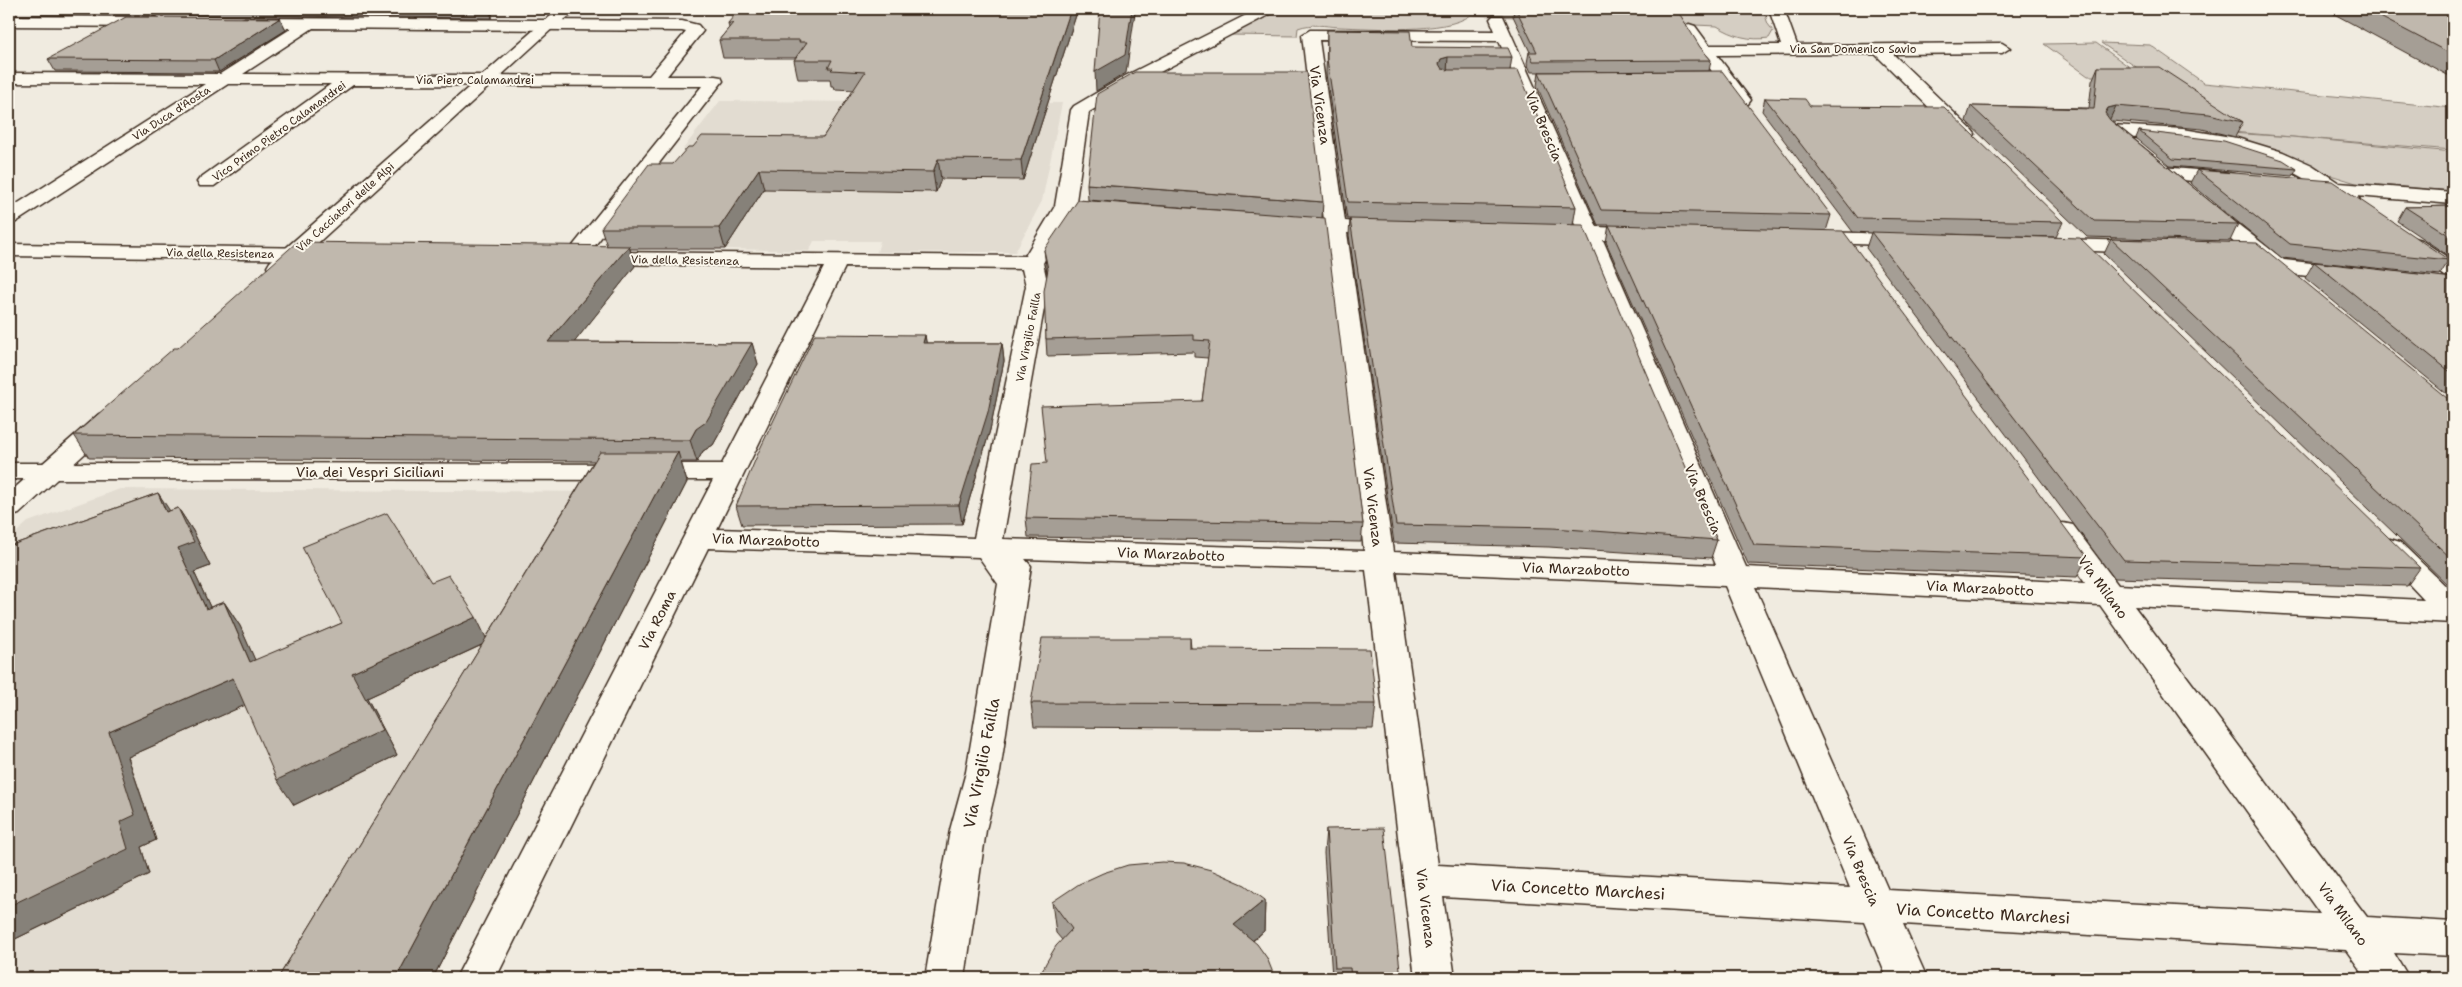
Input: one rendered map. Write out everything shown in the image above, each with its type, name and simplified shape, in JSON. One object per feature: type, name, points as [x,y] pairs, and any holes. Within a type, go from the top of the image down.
[{"type":"street","points":[[103,36],[155,9]]},
{"type":"street","name":"Via Duca d'Aosta","points":[[9,218],[332,9]]},
{"type":"street","name":"Via Cacciatori delle Alpi","points":[[263,280],[549,24],[571,9]]},
{"type":"street","points":[[1032,263],[1065,206],[1080,110],[1131,80],[1269,9]]},
{"type":"street","points":[[1776,9],[1790,49]]},
{"type":"street","name":"Via Brescia","points":[[1498,19],[1907,978]]},
{"type":"street","points":[[9,21],[167,22]]},
{"type":"street","points":[[234,23],[549,24],[682,26],[692,28],[695,31],[654,81]]},
{"type":"street","name":"Via Vicenza","points":[[1435,978],[1337,227],[1310,35],[1505,36]]},
{"type":"street","name":"Via San Domenico Savio","points":[[1756,118],[1716,78],[1697,40],[1790,49],[2002,48]]},
{"type":"street","points":[[1879,49],[1983,151]]},
{"type":"street","points":[[9,87],[17,78],[52,64]]},
{"type":"street","name":"Via Piero Calamandrei","points":[[17,78],[715,82],[565,258]]},
{"type":"street","name":"Vico Primo Pietro Calamandrei","points":[[207,182],[350,79]]},
{"type":"street","points":[[1131,80],[1170,80]]},
{"type":"street","points":[[1296,80],[1316,80]]},
{"type":"street","points":[[2133,149],[2110,129],[2162,132],[2202,137],[2252,149],[2298,166],[2364,210]]},
{"type":"street","points":[[2247,180],[2155,167],[2306,290]]},
{"type":"street","points":[[2294,185],[2453,198]]},
{"type":"street","points":[[1065,206],[1133,212]]},
{"type":"street","points":[[1827,214],[1863,262]]},
{"type":"street","points":[[1269,222],[1405,229]]},
{"type":"street","points":[[2059,226],[2101,267]]},
{"type":"street","points":[[1531,232],[1668,235]]},
{"type":"street","points":[[2397,232],[2453,271]]},
{"type":"street","points":[[1796,238],[1923,241]]},
{"type":"street","points":[[2031,244],[2168,248]]},
{"type":"street","points":[[2226,249],[2255,250]]},
{"type":"street","name":"Via della Resistenza","points":[[9,250],[341,254]]},
{"type":"street","name":"Via della Resistenza","points":[[565,258],[1032,263]]},
{"type":"street","name":"Via Roma","points":[[476,978],[837,262]]},
{"type":"street","name":"Via Virgilio Failla","points":[[945,978],[968,830],[983,772],[1013,583],[1003,548],[1038,286],[1032,263]]},
{"type":"street","points":[[2276,266],[2365,276]]},
{"type":"street","points":[[9,508],[123,406]]},
{"type":"street","name":"Via dei Vespri Siciliani","points":[[9,471],[731,472]]},
{"type":"street","name":"Via Milano","points":[[2050,516],[2389,978]]},
{"type":"street","points":[[2376,535],[2453,611]]},
{"type":"street","name":"Via Marzabotto","points":[[698,538],[1380,561],[1735,576],[2453,611]]},
{"type":"street","name":"Via Concetto Marchesi","points":[[1422,880],[2453,939]]},
{"type":"shaded area","points":[[1282,9],[1763,9],[1768,24],[1773,31],[1769,38],[1755,39],[1729,33],[1717,26],[1471,15],[1459,21],[1427,27],[1388,29],[1313,25],[1298,28],[1297,36],[1230,35]]},
{"type":"shaded area","points":[[2096,43],[2142,76],[2088,76],[2044,44]]},
{"type":"shaded area","points":[[2101,43],[2150,45],[2204,83],[2453,108],[2453,150],[2231,132]]},
{"type":"shaded area","points":[[720,101],[1062,103],[1042,201],[1015,252],[877,252],[880,241],[814,241],[809,251],[725,249],[762,192],[697,149],[683,149]]},
{"type":"shaded area","points":[[2169,129],[2292,137],[2453,152],[2453,191],[2356,183],[2327,174],[2295,159]]},
{"type":"shaded area","points":[[120,489],[605,492],[320,978],[9,978],[9,539],[28,522]]},
{"type":"building","points":[[740,9],[1071,9],[1021,160],[938,159],[933,172],[759,169],[719,228],[601,228],[649,164],[673,164],[688,147],[693,147],[702,136],[823,137],[865,72],[831,70],[833,68],[828,68],[832,60],[794,60],[807,42],[799,42],[800,40],[719,40],[733,23],[728,23]]},
{"type":"building","points":[[1100,9],[1132,9],[1125,55],[1095,72]]},
{"type":"building","points":[[1516,9],[1590,9],[1679,13],[1700,47],[1711,60],[1533,61],[1529,52],[1537,52]]},
{"type":"building","points":[[2365,9],[2453,9],[2453,55]]},
{"type":"building","points":[[126,17],[280,18],[214,60],[48,59]]},
{"type":"building","points":[[1327,30],[1410,31],[1412,47],[1508,48],[1512,57],[1448,57],[1441,59],[1439,64],[1442,69],[1449,70],[1518,70],[1576,207],[1348,202],[1327,59]]},
{"type":"building","points":[[2098,67],[2159,67],[2243,122],[2209,114],[2116,106],[2108,108],[2105,113],[2110,120],[2238,224],[2094,221],[1971,106],[2094,109]]},
{"type":"building","points":[[1722,71],[1831,215],[1601,210],[1539,72]]},
{"type":"building","points":[[1135,72],[1307,72],[1323,202],[1087,184],[1097,94]]},
{"type":"building","points":[[1765,98],[1805,99],[1810,106],[1944,107],[2063,222],[1858,218]]},
{"type":"building","points":[[2139,131],[2224,141],[2283,160],[2297,169],[2173,159]]},
{"type":"building","points":[[2197,170],[2332,181],[2449,260],[2290,244]]},
{"type":"building","points":[[1078,200],[1325,218],[1363,524],[1026,518],[1032,464],[1047,463],[1041,406],[1202,401],[1210,341],[1194,340],[1194,335],[1046,339],[1044,291],[1048,269],[1044,250]]},
{"type":"building","points":[[2453,206],[2453,238],[2405,207]]},
{"type":"building","points":[[1350,219],[1583,225],[1717,540],[1553,528],[1396,525]]},
{"type":"building","points":[[1609,225],[1843,231],[2087,557],[1754,545]]},
{"type":"building","points":[[1871,232],[2080,238],[2420,568],[2124,560]]},
{"type":"building","points":[[2111,239],[2257,243],[2453,403],[2453,560]]},
{"type":"building","points":[[297,242],[629,246],[548,342],[752,343],[706,422],[696,429],[690,440],[74,435],[174,348],[178,348]]},
{"type":"building","points":[[2314,262],[2453,278],[2453,374]]},
{"type":"building","points":[[815,334],[925,335],[923,343],[1002,343],[988,412],[959,505],[736,506],[759,451]]},
{"type":"building","points":[[600,452],[678,452],[396,978],[278,978]]},
{"type":"building","points":[[158,493],[166,512],[178,508],[194,542],[178,548],[206,609],[224,602],[250,662],[342,623],[302,547],[387,513],[431,582],[449,575],[476,617],[352,673],[382,730],[277,780],[233,678],[109,732],[135,815],[120,822],[128,849],[9,906],[9,546]]},
{"type":"building","points":[[1042,638],[1190,638],[1190,648],[1370,649],[1376,704],[1031,703]]},
{"type":"building","points":[[1384,828],[1401,978],[1351,978],[1350,968],[1335,968],[1326,829]]},
{"type":"building","points":[[1162,862],[1184,863],[1211,870],[1245,885],[1265,900],[1234,925],[1257,944],[1267,958],[1275,978],[1039,978],[1056,946],[1072,929],[1052,902],[1079,884],[1103,873],[1128,865]]}]
